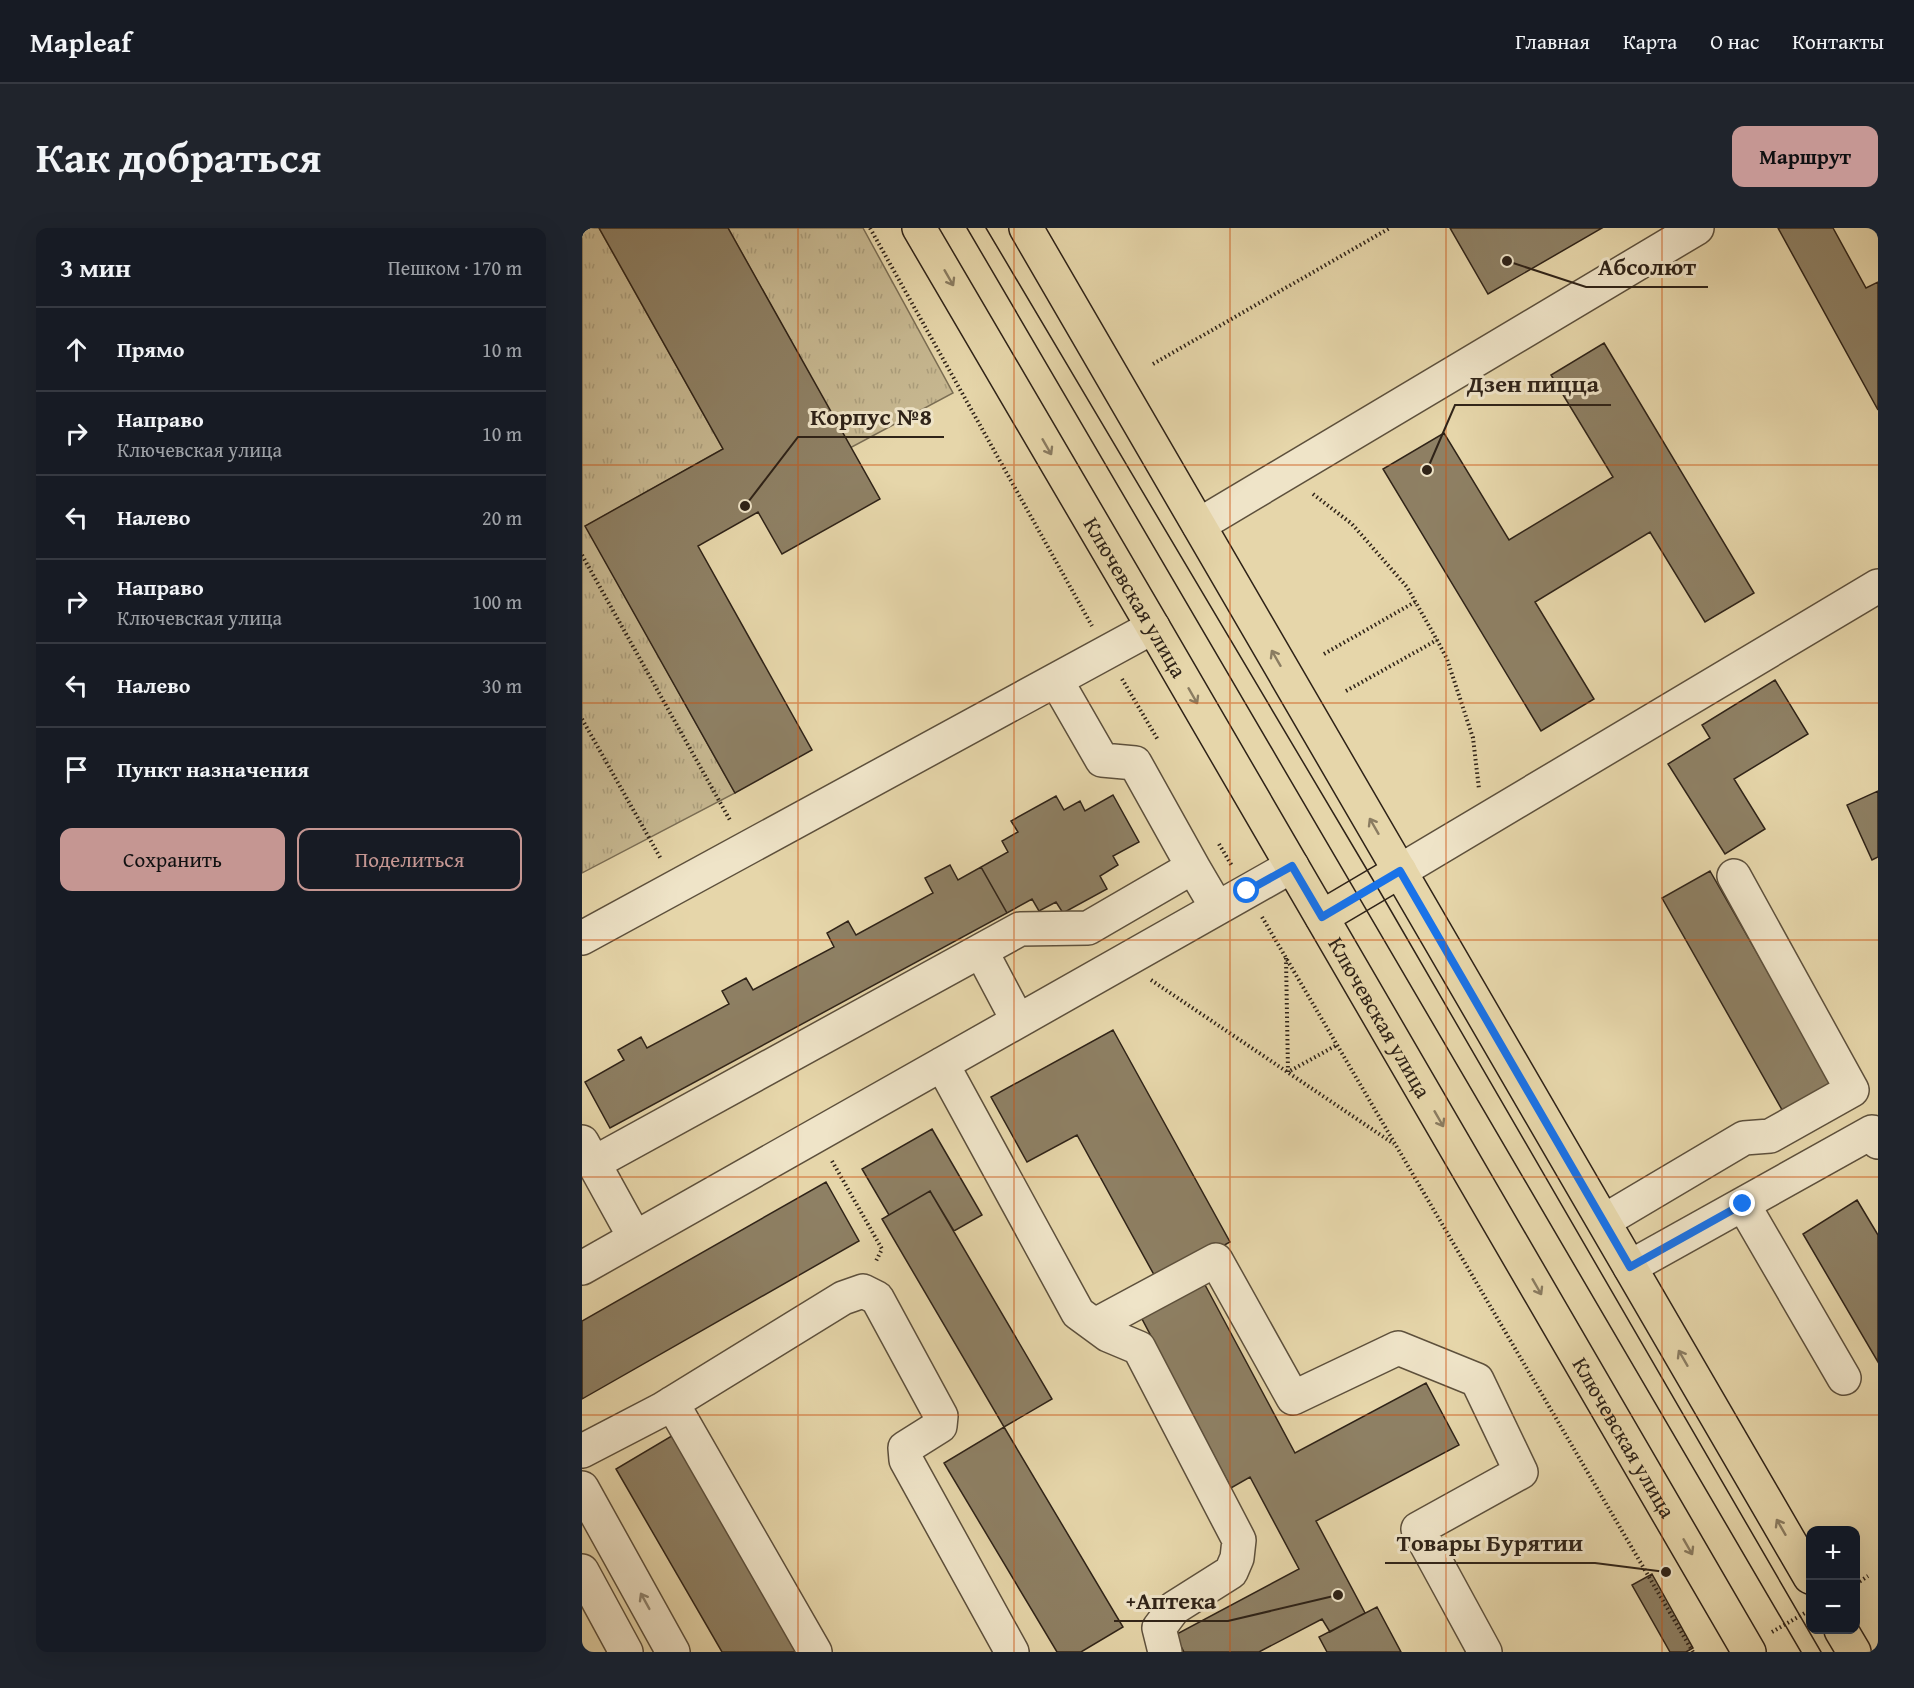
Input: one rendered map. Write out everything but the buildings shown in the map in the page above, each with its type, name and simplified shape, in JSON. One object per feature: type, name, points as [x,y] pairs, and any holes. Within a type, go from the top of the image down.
[{"type":"main road","name":"Ключевская улица","points":[[919,228],[1154,627],[1749,1652]]},
{"type":"main road","points":[[1026,228],[1806,1570]]},
{"type":"main road","points":[[1322,917],[1400,871]]},
{"type":"main road","points":[[1844,1634],[1854,1652]]},
{"type":"street","points":[[1199,525],[1697,228]]},
{"type":"street","points":[[1400,871],[1878,586]]},
{"type":"street","points":[[582,938],[1154,627]]},
{"type":"street","points":[[1056,680],[1102,760],[1135,763],[1216,908]]},
{"type":"street","points":[[582,1268],[1292,866]]},
{"type":"street","points":[[635,1238],[588,1153],[1020,929],[1088,928],[1193,867]]},
{"type":"street","points":[[1604,1221],[1744,1138],[1770,1136],[1852,1090],[1734,876]]},
{"type":"street","points":[[981,951],[1018,1021]]},
{"type":"street","points":[[942,1064],[1078,1313],[1107,1335],[1139,1348],[1239,1540],[1237,1558],[1231,1572],[1174,1608],[1159,1628],[1165,1652]]},
{"type":"street","points":[[1630,1267],[1872,1132],[1878,1142]]},
{"type":"street","points":[[1743,1204],[1844,1378]]},
{"type":"street","points":[[1095,1325],[1216,1260],[1293,1398],[1398,1348],[1477,1380],[1521,1472],[1418,1529],[1485,1652]]},
{"type":"street","points":[[582,1451],[672,1403],[843,1298],[863,1291],[877,1298],[941,1416],[940,1426],[905,1448],[906,1460],[1012,1652]]},
{"type":"street","points":[[672,1403],[815,1652]]},
{"type":"street","points":[[582,1488],[673,1652]]},
{"type":"street","points":[[582,1571],[626,1652]]},
{"type":"path","points":[[870,228],[1159,742]]},
{"type":"path","points":[[1153,364],[1390,228]]},
{"type":"path","points":[[1286,473],[1352,524],[1407,587],[1447,659],[1473,738],[1483,821]]},
{"type":"path","points":[[582,555],[746,849]]},
{"type":"path","points":[[1324,654],[1415,602]]},
{"type":"path","points":[[1346,692],[1437,640]]},
{"type":"path","points":[[582,719],[676,887]]},
{"type":"path","points":[[1218,842],[1693,1652]]},
{"type":"path","points":[[1286,957],[1288,1072]]},
{"type":"path","points":[[1123,962],[1396,1145]]},
{"type":"path","points":[[1288,1072],[1337,1045]]},
{"type":"path","points":[[817,1135],[882,1249],[863,1291]]},
{"type":"path","points":[[1860,1582],[1869,1576]]},
{"type":"green space","points":[[582,228],[599,228],[723,449],[586,526],[735,793],[582,873]]},
{"type":"green space","points":[[728,228],[863,228],[953,393],[850,448]]},
{"type":"tram line","points":[[967,228],[1801,1652]]},
{"type":"tram line","points":[[986,228],[1376,885],[1821,1652]]},
{"type":"place","name":"Абсолют","points":[[1507,261]]},
{"type":"place","name":"Дзен пицца","points":[[1427,470]]},
{"type":"place","name":"Корпус №8","points":[[745,506]]},
{"type":"place","name":"Товары Бурятии","points":[[1666,1572]]},
{"type":"place","name":"+Аптека","points":[[1338,1595]]},
{"type":"route","points":[[1247,891],[1292,866],[1322,917],[1400,871],[1630,1267],[1743,1204]]}]
